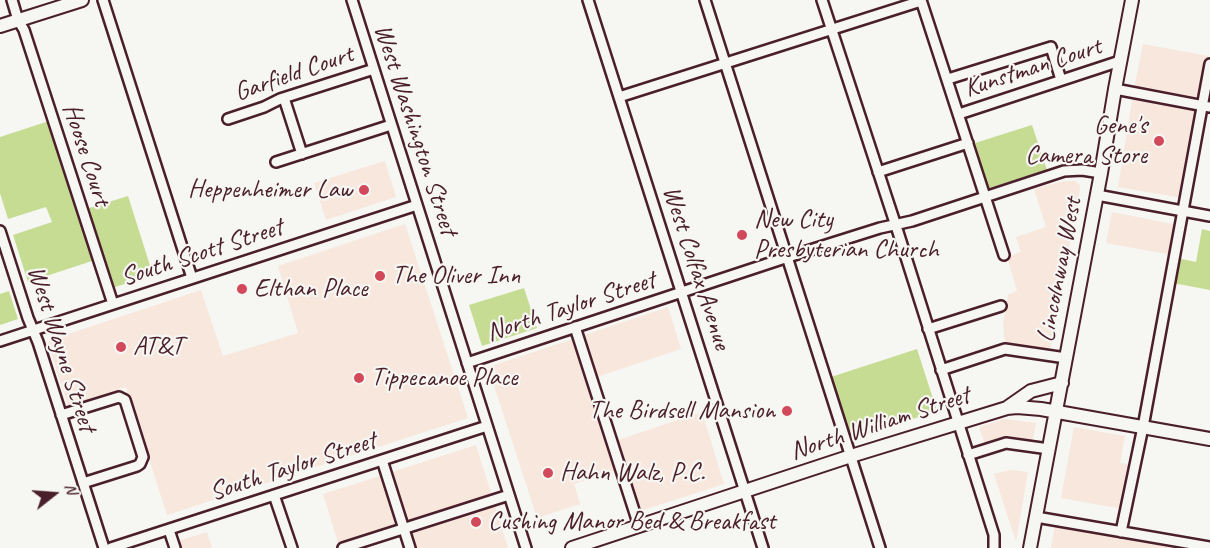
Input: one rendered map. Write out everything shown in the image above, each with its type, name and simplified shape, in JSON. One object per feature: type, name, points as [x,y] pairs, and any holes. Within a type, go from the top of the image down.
[{"type":"main road","points":[[0,26],[82,0]]},
{"type":"main road","name":"Lincolnway West","points":[[1030,548],[1132,0]]},
{"type":"main road","points":[[1007,408],[1031,391],[1062,383]]},
{"type":"main road","name":"North William Street","points":[[572,548],[851,456],[1007,408],[1031,408],[1210,439]]},
{"type":"street","name":"Hoose Court","points":[[12,0],[18,20],[24,30],[113,304]]},
{"type":"street","points":[[103,0],[192,278]]},
{"type":"street","name":"West Washington Street","points":[[352,0],[526,548]]},
{"type":"street","name":"West Colfax Avenue","points":[[588,0],[763,548]]},
{"type":"street","points":[[705,0],[880,548]]},
{"type":"street","points":[[822,0],[994,535],[994,548]]},
{"type":"street","points":[[619,97],[921,0],[1004,255]]},
{"type":"street","points":[[948,79],[1051,47],[1061,80]]},
{"type":"street","name":"Kunstman Court","points":[[959,114],[1120,61]]},
{"type":"street","points":[[1121,532],[1143,427],[1182,211],[1206,106],[1210,64]]},
{"type":"street","name":"Garfield Court","points":[[228,119],[374,69]]},
{"type":"street","points":[[1115,89],[1206,106]]},
{"type":"street","points":[[284,98],[302,154]]},
{"type":"street","points":[[276,162],[391,125]]},
{"type":"street","points":[[878,172],[968,143]]},
{"type":"street","name":"North Taylor Street","points":[[467,363],[788,257],[880,228],[912,221],[1064,171],[1082,170],[1101,174]]},
{"type":"street","points":[[1097,195],[1210,216]]},
{"type":"street","name":"South Scott Street","points":[[0,341],[417,205]]},
{"type":"street","name":"West Wayne Street","points":[[0,231],[104,548]]},
{"type":"street","points":[[928,329],[1001,306]]},
{"type":"street","points":[[575,327],[639,526]]},
{"type":"street","points":[[941,370],[1005,349],[1066,358]]},
{"type":"street","points":[[61,415],[122,398],[143,457],[140,464],[83,483]]},
{"type":"street","name":"South Taylor Street","points":[[111,548],[487,426]]},
{"type":"street","points":[[968,455],[1006,443],[1049,449]]},
{"type":"street","points":[[382,460],[410,548]]},
{"type":"street","points":[[274,495],[292,548]]},
{"type":"street","points":[[343,548],[509,495]]},
{"type":"street","points":[[1036,518],[1210,546]]},
{"type":"street","points":[[169,530],[175,548]]},
{"type":"shaded area","points":[[1143,44],[1208,56],[1200,100],[1134,89]]},
{"type":"shaded area","points":[[1133,95],[1198,107],[1182,198],[1118,187]]},
{"type":"shaded area","points":[[385,161],[396,197],[326,220],[314,183]]},
{"type":"shaded area","points":[[1064,181],[1075,181],[1080,188],[1050,351],[1005,345],[1003,323],[1008,295],[1017,291],[1007,257],[1021,252],[1016,237],[1046,227],[1034,189]]},
{"type":"shaded area","points":[[1112,212],[1177,225],[1172,255],[1106,243]]},
{"type":"shaded area","points":[[405,224],[468,418],[167,515],[126,387],[68,406],[48,343],[50,340],[201,290],[223,356],[298,333],[278,266]]},
{"type":"shaded area","points":[[668,307],[681,349],[597,377],[584,335]]},
{"type":"shaded area","points":[[576,338],[618,470],[574,484],[580,504],[537,518],[488,367]]},
{"type":"shaded area","points":[[702,412],[724,484],[637,512],[615,441]]},
{"type":"shaded area","points":[[1003,419],[1036,423],[1032,445],[986,447],[979,427]]},
{"type":"shaded area","points":[[1074,427],[1125,436],[1120,463],[1132,465],[1123,509],[1061,498]]},
{"type":"shaded area","points":[[476,445],[492,496],[405,525],[389,473]]},
{"type":"shaded area","points":[[1010,470],[1028,472],[1016,542],[994,474]]},
{"type":"shaded area","points":[[383,475],[400,526],[339,546],[323,494]]},
{"type":"shaded area","points":[[494,502],[508,548],[413,548],[407,530]]},
{"type":"shaded area","points":[[1055,525],[1200,548],[1051,548]]},
{"type":"shaded area","points":[[207,532],[212,548],[177,548],[175,542]]},
{"type":"green space","points":[[49,121],[95,260],[28,282],[13,235],[52,222],[46,207],[8,219],[0,193],[0,137]]},
{"type":"green space","points":[[1032,125],[1047,170],[986,189],[972,144]]},
{"type":"green space","points":[[128,196],[153,275],[112,288],[86,209]]},
{"type":"green space","points":[[1202,229],[1210,231],[1210,290],[1173,283],[1177,258],[1196,262]]},
{"type":"green space","points":[[524,288],[537,328],[482,346],[469,305]]},
{"type":"green space","points":[[9,291],[18,319],[0,325],[0,294]]},
{"type":"green space","points":[[917,349],[937,411],[851,439],[831,377]]},
{"type":"place","name":"Gene's Camera Store","points":[[1159,141]]},
{"type":"place","name":"Heppenheimer Law","points":[[364,190]]},
{"type":"place","name":"New City Presbyterian Church","points":[[742,235]]},
{"type":"place","name":"The Oliver Inn","points":[[380,276]]},
{"type":"place","name":"Elthan Place","points":[[242,289]]},
{"type":"place","name":"AT&T","points":[[121,347]]},
{"type":"place","name":"Tippecanoe Place","points":[[359,378]]},
{"type":"place","name":"The Birdsell Mansion","points":[[787,411]]},
{"type":"place","name":"Hahn Walz, P.C.","points":[[548,473]]},
{"type":"place","name":"Cushing Manor Bed & Breakfast","points":[[476,522]]}]
